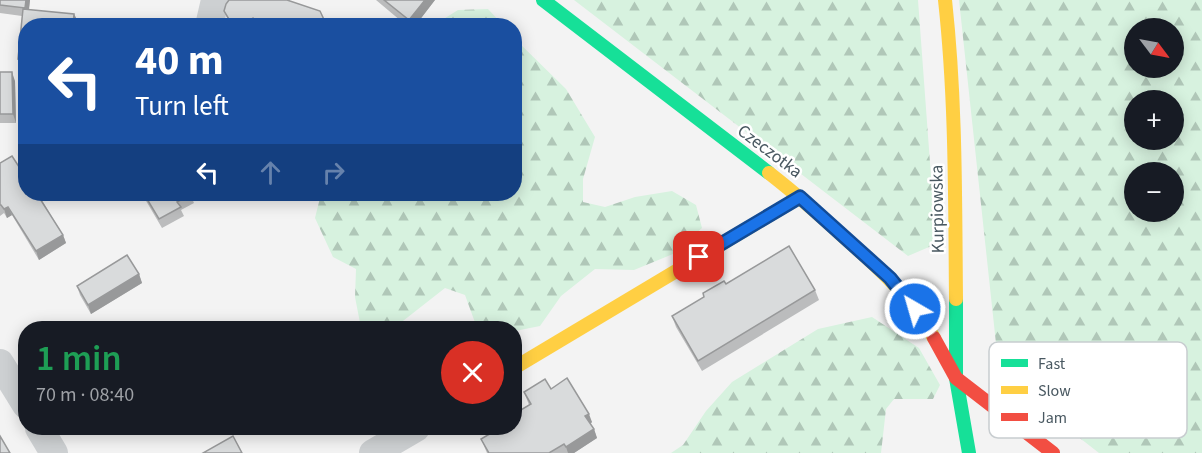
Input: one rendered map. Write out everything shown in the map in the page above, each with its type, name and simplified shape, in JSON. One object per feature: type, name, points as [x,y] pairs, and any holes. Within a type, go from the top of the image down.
[{"type":"street","points":[[211,18],[215,0]]},
{"type":"street","name":"Czeczotka","points":[[543,0],[800,197],[890,278],[927,325],[956,378],[989,404]]},
{"type":"street","name":"Kurpiowska","points":[[945,0],[951,55],[955,139],[956,378],[969,453]]},
{"type":"street","points":[[522,363],[800,197]]},
{"type":"street","points":[[0,363],[18,392]]},
{"type":"street","points":[[43,435],[54,453]]},
{"type":"street","points":[[373,453],[404,435]]},
{"type":"street","name":"Czeczotka","points":[[1034,438],[1053,453]]},
{"type":"green space","points":[[574,0],[918,0],[936,244],[908,256]]},
{"type":"green space","points":[[959,0],[1202,0],[1202,453],[1099,453],[1080,438],[1187,438],[1187,342],[996,342]]},
{"type":"green space","points":[[488,9],[496,18],[445,18],[458,10]]},
{"type":"green space","points":[[522,46],[566,89],[595,137],[583,179],[583,202],[605,207],[635,197],[672,191],[696,205],[702,228],[673,254],[634,270],[595,269],[561,296],[540,326],[522,330],[522,321],[474,321],[465,295],[445,288],[403,321],[360,321],[355,297],[356,269],[333,257],[315,218],[319,201],[522,201]]},
{"type":"green space","points":[[872,317],[919,348],[940,385],[933,399],[894,399],[886,409],[881,453],[671,453],[683,445],[706,411],[732,382],[818,329]]},
{"type":"building","points":[[0,0],[26,0],[25,8],[0,5]]},
{"type":"building","points":[[229,0],[287,0],[320,11],[323,18],[228,18],[224,11]]},
{"type":"building","points":[[384,0],[425,0],[411,18],[406,18]]},
{"type":"building","points":[[23,9],[74,14],[74,18],[22,18]]},
{"type":"building","points":[[0,72],[12,72],[13,114],[0,114]]},
{"type":"building","points":[[12,156],[18,165],[18,201],[41,201],[63,235],[36,251],[8,207],[4,209],[0,205],[0,163]]},
{"type":"building","points":[[148,201],[179,201],[177,202],[181,207],[159,219]]},
{"type":"building","points":[[789,246],[815,290],[698,361],[672,316],[704,297],[703,293],[724,281],[726,284]]},
{"type":"building","points":[[127,255],[139,274],[88,305],[77,286]]},
{"type":"building","points":[[567,378],[589,414],[585,416],[594,429],[566,447],[564,444],[549,453],[489,453],[481,439],[488,435],[522,435],[522,409],[531,404],[524,392],[545,379],[551,389]]},
{"type":"building","points":[[0,436],[10,453],[0,453]]},
{"type":"building","points":[[233,436],[242,453],[203,453]]},
{"type":"traffic: fast","points":[[543,0],[769,173]]},
{"type":"traffic: fast","points":[[956,299],[956,378],[969,453]]},
{"type":"traffic: slow","points":[[945,0],[953,112],[956,299]]},
{"type":"traffic: slow","points":[[769,173],[883,273],[916,310],[934,338]]},
{"type":"traffic: slow","points":[[522,363],[800,197]]},
{"type":"traffic: jam","points":[[934,338],[956,378],[989,404]]},
{"type":"traffic: jam","points":[[1034,438],[1053,453]]},
{"type":"route","points":[[699,257],[800,197],[890,278],[915,309]]}]
